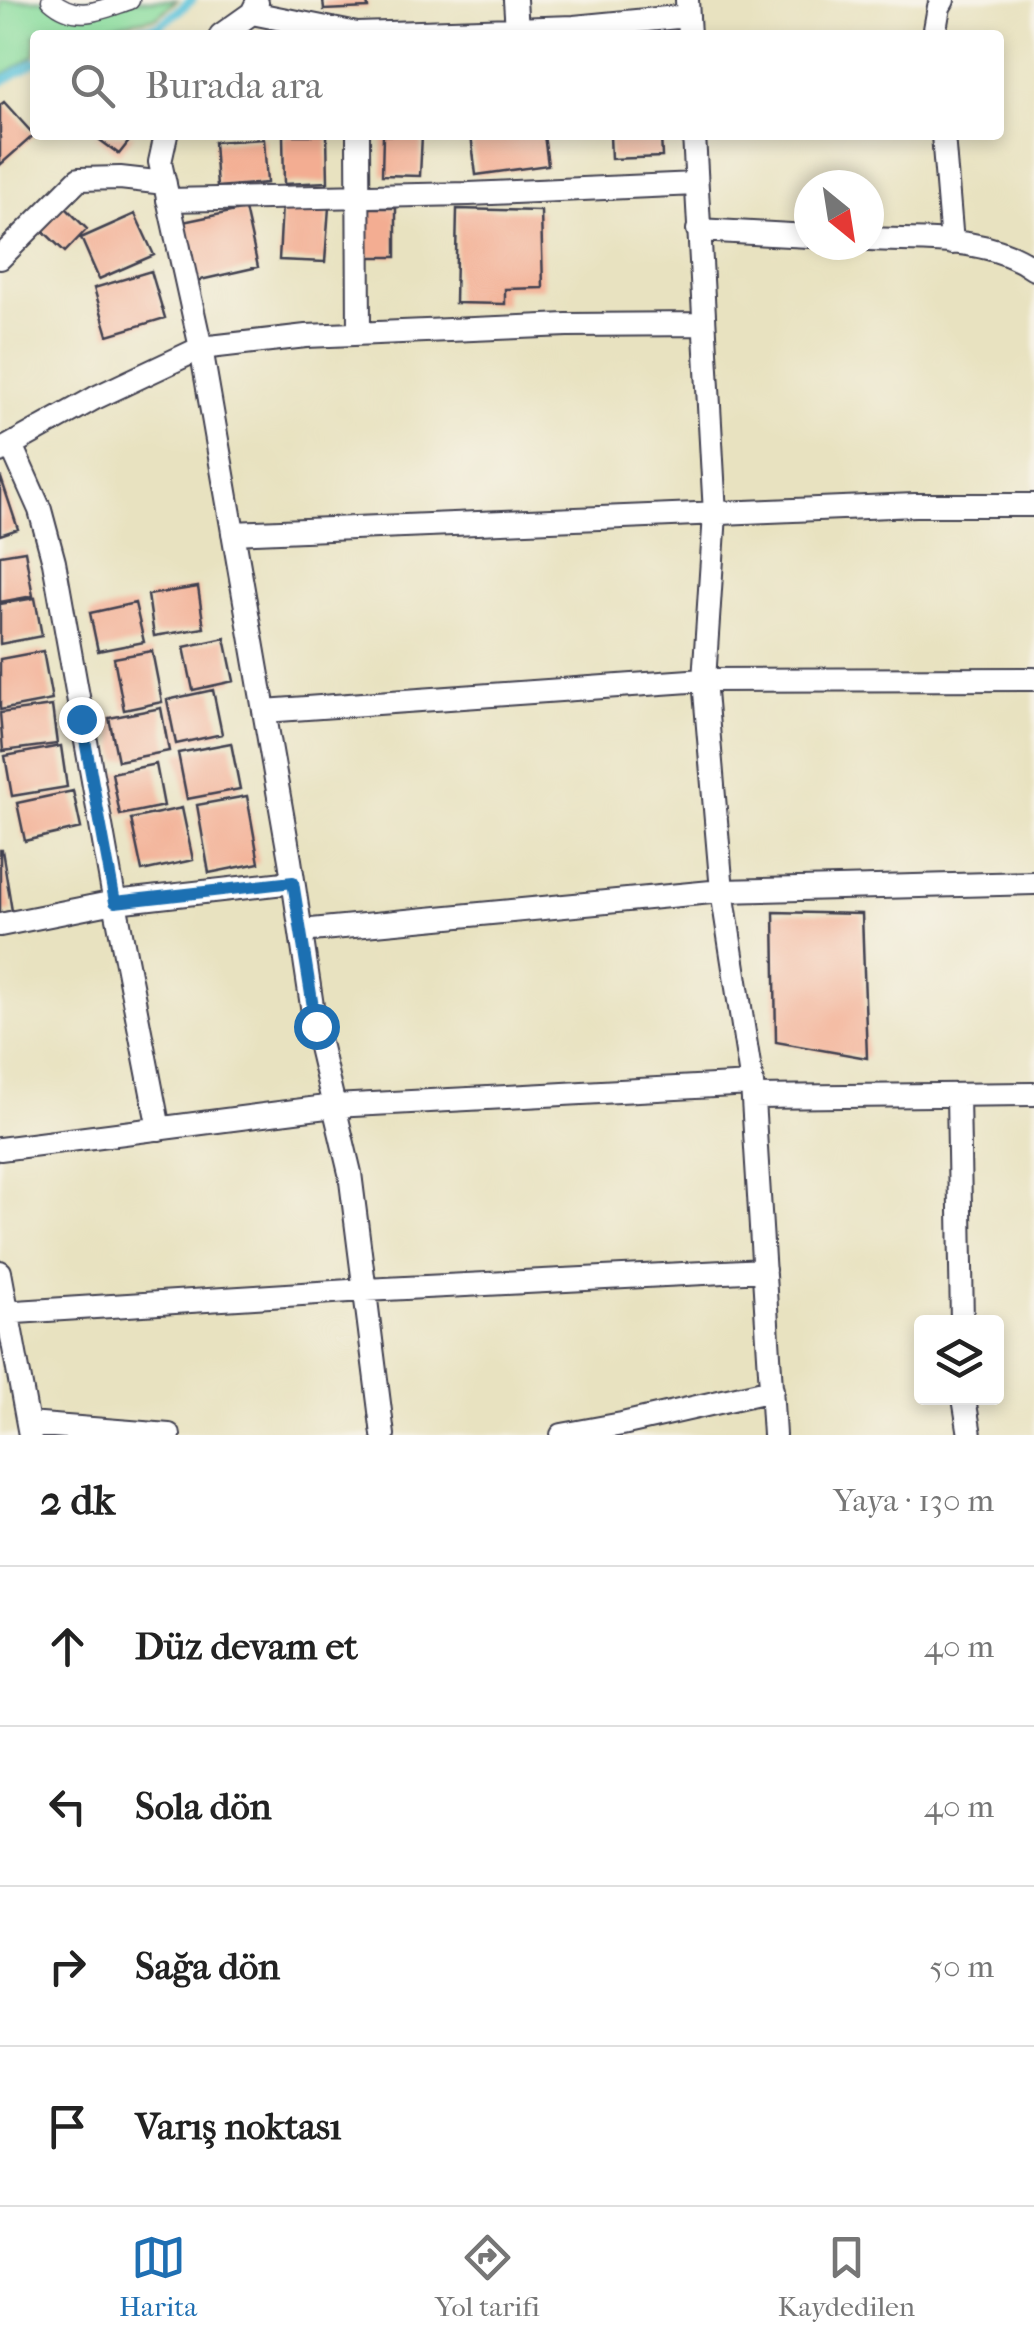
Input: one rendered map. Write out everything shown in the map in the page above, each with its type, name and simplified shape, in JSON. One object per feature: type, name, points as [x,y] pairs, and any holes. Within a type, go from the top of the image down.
[{"type":"street","points":[[50,0],[72,14],[86,14],[130,0]]},
{"type":"street","points":[[515,0],[517,29]]},
{"type":"street","points":[[935,30],[943,0]]},
{"type":"street","points":[[226,30],[250,4],[343,30]]},
{"type":"street","points":[[485,30],[688,17]]},
{"type":"street","points":[[165,140],[160,162],[201,348],[316,1026],[350,1173],[383,1435]]},
{"type":"street","points":[[358,140],[359,334]]},
{"type":"street","points":[[694,140],[715,514],[704,680],[722,891],[752,1090],[774,1435]]},
{"type":"street","points":[[942,140],[952,243]]},
{"type":"street","points":[[0,258],[79,179],[120,178],[167,192],[358,196],[696,184]]},
{"type":"street","points":[[698,230],[794,235]]},
{"type":"street","points":[[884,240],[988,246],[1030,258]]},
{"type":"street","points":[[158,1129],[54,562],[40,510],[6,448],[95,398],[201,348],[306,336],[703,324]]},
{"type":"street","points":[[233,533],[915,505],[1034,505]]},
{"type":"street","points":[[264,711],[704,680],[1034,679]]},
{"type":"street","points":[[0,925],[115,902],[293,882]]},
{"type":"street","points":[[301,931],[722,891],[1034,883]]},
{"type":"street","points":[[0,1149],[334,1106],[752,1090],[1034,1094]]},
{"type":"street","points":[[958,1095],[962,1315]]},
{"type":"street","points":[[3,1313],[764,1270]]},
{"type":"street","points":[[0,1272],[3,1313],[29,1430],[169,1435]]},
{"type":"street","points":[[562,1435],[772,1390]]},
{"type":"street","points":[[965,1405],[970,1435]]},
{"type":"green space","points":[[0,0],[177,0],[157,17],[93,30],[30,30],[30,58],[0,77]]},
{"type":"building","points":[[323,0],[367,0],[368,8],[324,10]]},
{"type":"building","points":[[4,102],[30,131],[30,139],[0,165],[0,105]]},
{"type":"building","points":[[100,140],[130,140],[119,154]]},
{"type":"building","points":[[264,140],[267,183],[217,187],[214,142]]},
{"type":"building","points":[[283,140],[327,140],[328,182],[284,184]]},
{"type":"building","points":[[383,140],[422,140],[420,176],[382,175]]},
{"type":"building","points":[[472,140],[545,140],[548,165],[476,175]]},
{"type":"building","points":[[610,140],[661,140],[662,157],[611,159]]},
{"type":"building","points":[[282,204],[329,207],[325,262],[279,260]]},
{"type":"building","points":[[63,205],[87,229],[65,252],[40,228]]},
{"type":"building","points":[[366,208],[396,208],[396,257],[366,257]]},
{"type":"building","points":[[245,209],[258,267],[196,281],[183,222]]},
{"type":"building","points":[[457,209],[541,211],[543,288],[505,289],[505,304],[455,303]]},
{"type":"building","points":[[135,214],[154,255],[99,279],[81,238]]},
{"type":"building","points":[[151,271],[165,318],[108,335],[94,288]]},
{"type":"building","points":[[0,479],[18,529],[0,535]]},
{"type":"building","points":[[25,551],[33,596],[0,602],[0,555]]},
{"type":"building","points":[[198,587],[204,628],[154,636],[148,595]]},
{"type":"building","points":[[35,598],[42,636],[0,644],[0,604]]},
{"type":"building","points":[[135,603],[144,642],[98,651],[90,613]]},
{"type":"building","points":[[225,638],[234,681],[193,690],[184,647]]},
{"type":"building","points":[[43,651],[52,700],[0,710],[0,659]]},
{"type":"building","points":[[152,651],[162,702],[124,710],[114,658]]},
{"type":"building","points":[[213,690],[222,734],[176,744],[167,700]]},
{"type":"building","points":[[52,706],[57,744],[3,751],[0,713]]},
{"type":"building","points":[[161,708],[169,751],[118,761],[109,718]]},
{"type":"building","points":[[231,743],[240,789],[187,799],[178,753]]},
{"type":"building","points":[[61,746],[67,787],[12,796],[5,756]]},
{"type":"building","points":[[156,764],[164,806],[120,815],[112,773]]},
{"type":"building","points":[[73,791],[81,828],[25,841],[17,803]]},
{"type":"building","points":[[247,796],[259,863],[209,873],[197,805]]},
{"type":"building","points":[[182,808],[193,860],[142,871],[131,819]]},
{"type":"building","points":[[0,850],[12,911],[0,913]]},
{"type":"building","points":[[774,912],[862,914],[867,1058],[776,1042]]},
{"type":"waterway","points":[[136,30],[159,26],[192,0]]},
{"type":"waterway","points":[[0,82],[30,65]]},
{"type":"route","points":[[81,719],[115,902],[293,882],[316,1026]]}]
